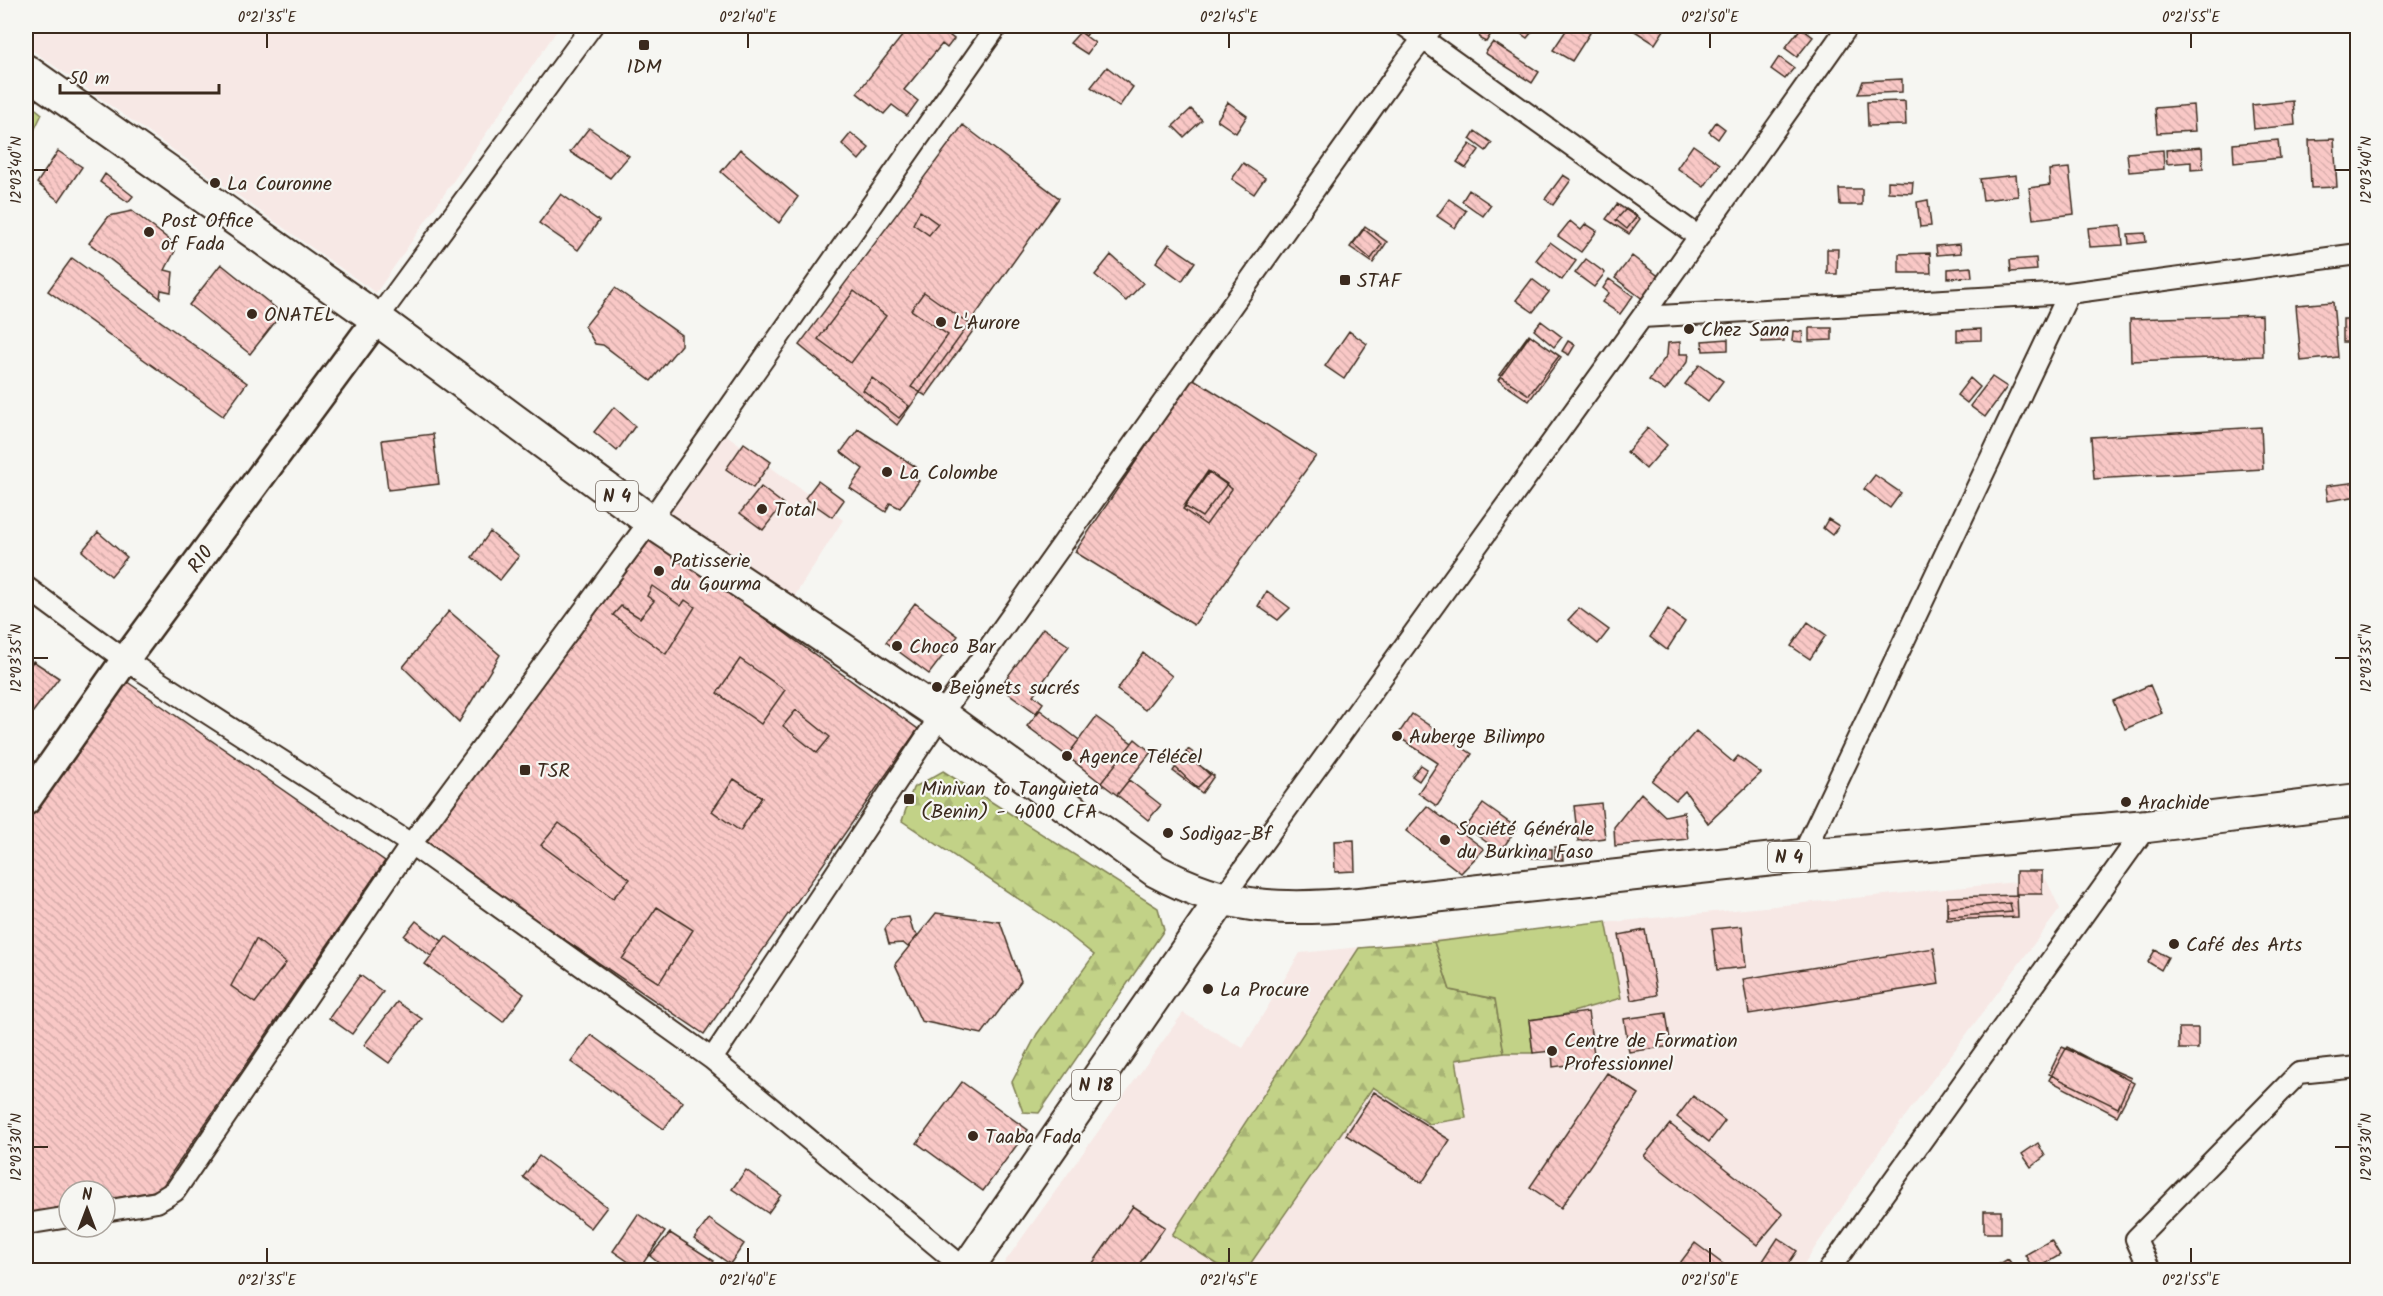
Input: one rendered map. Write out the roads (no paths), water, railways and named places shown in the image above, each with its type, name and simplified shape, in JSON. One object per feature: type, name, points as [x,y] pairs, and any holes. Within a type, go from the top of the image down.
[{"type":"highway","name":"N 4","points":[[26,71],[376,320],[650,521],[941,715],[1156,871],[1186,887],[1222,899],[1261,907],[1306,909],[1802,856],[2147,826],[2358,800]]},
{"type":"highway","name":"N 18","points":[[965,1270],[1101,1078],[1222,899]]},
{"type":"main road","name":"R10","points":[[26,801],[125,660],[376,320]]},
{"type":"street","points":[[376,320],[592,26]]},
{"type":"street","points":[[117,1209],[157,1202],[175,1191],[411,844],[650,521],[997,26]]},
{"type":"street","points":[[1405,26],[1428,32],[1699,237]]},
{"type":"street","points":[[1222,899],[1642,317],[1848,26]]},
{"type":"street","points":[[712,1059],[941,715],[1428,32]]},
{"type":"street","points":[[1642,317],[2069,293],[2358,254]]},
{"type":"street","points":[[1802,856],[2069,293]]},
{"type":"street","points":[[26,587],[125,660],[411,844],[712,1059],[965,1270]]},
{"type":"street","points":[[1829,1270],[2147,826]]},
{"type":"street","points":[[2150,1270],[2136,1239],[2299,1073],[2358,1067]]},
{"type":"street","points":[[26,1224],[57,1219]]},
{"type":"place","name":"IDM","points":[[644,45]]},
{"type":"place","name":"La Couronne","points":[[215,183]]},
{"type":"place","name":"Post Office of Fada","points":[[149,232]]},
{"type":"place","name":"STAF","points":[[1345,280]]},
{"type":"place","name":"ONATEL","points":[[252,314]]},
{"type":"place","name":"L'Aurore","points":[[941,322]]},
{"type":"place","name":"Chez Sana","points":[[1689,329]]},
{"type":"place","name":"La Colombe","points":[[887,472]]},
{"type":"place","name":"Total","points":[[762,509]]},
{"type":"place","name":"Patisserie du Gourma","points":[[659,571]]},
{"type":"place","name":"Choco Bar","points":[[897,646]]},
{"type":"place","name":"Beignets sucrés","points":[[937,687]]},
{"type":"place","name":"Auberge Bilimpo","points":[[1397,736]]},
{"type":"place","name":"Agence Télécel","points":[[1067,756]]},
{"type":"place","name":"TSR","points":[[525,770]]},
{"type":"place","name":"Minivan to Tanguieta (Benin) - 4000 CFA","points":[[909,799]]},
{"type":"place","name":"Arachide","points":[[2126,802]]},
{"type":"place","name":"Sodigaz-Bf","points":[[1168,833]]},
{"type":"place","name":"Société Générale du Burkina Faso","points":[[1445,840]]},
{"type":"place","name":"Café des Arts","points":[[2174,944]]},
{"type":"place","name":"La Procure","points":[[1208,989]]},
{"type":"place","name":"Centre de Formation Professionnel","points":[[1552,1051]]},
{"type":"place","name":"Taaba Fada","points":[[973,1136]]}]
